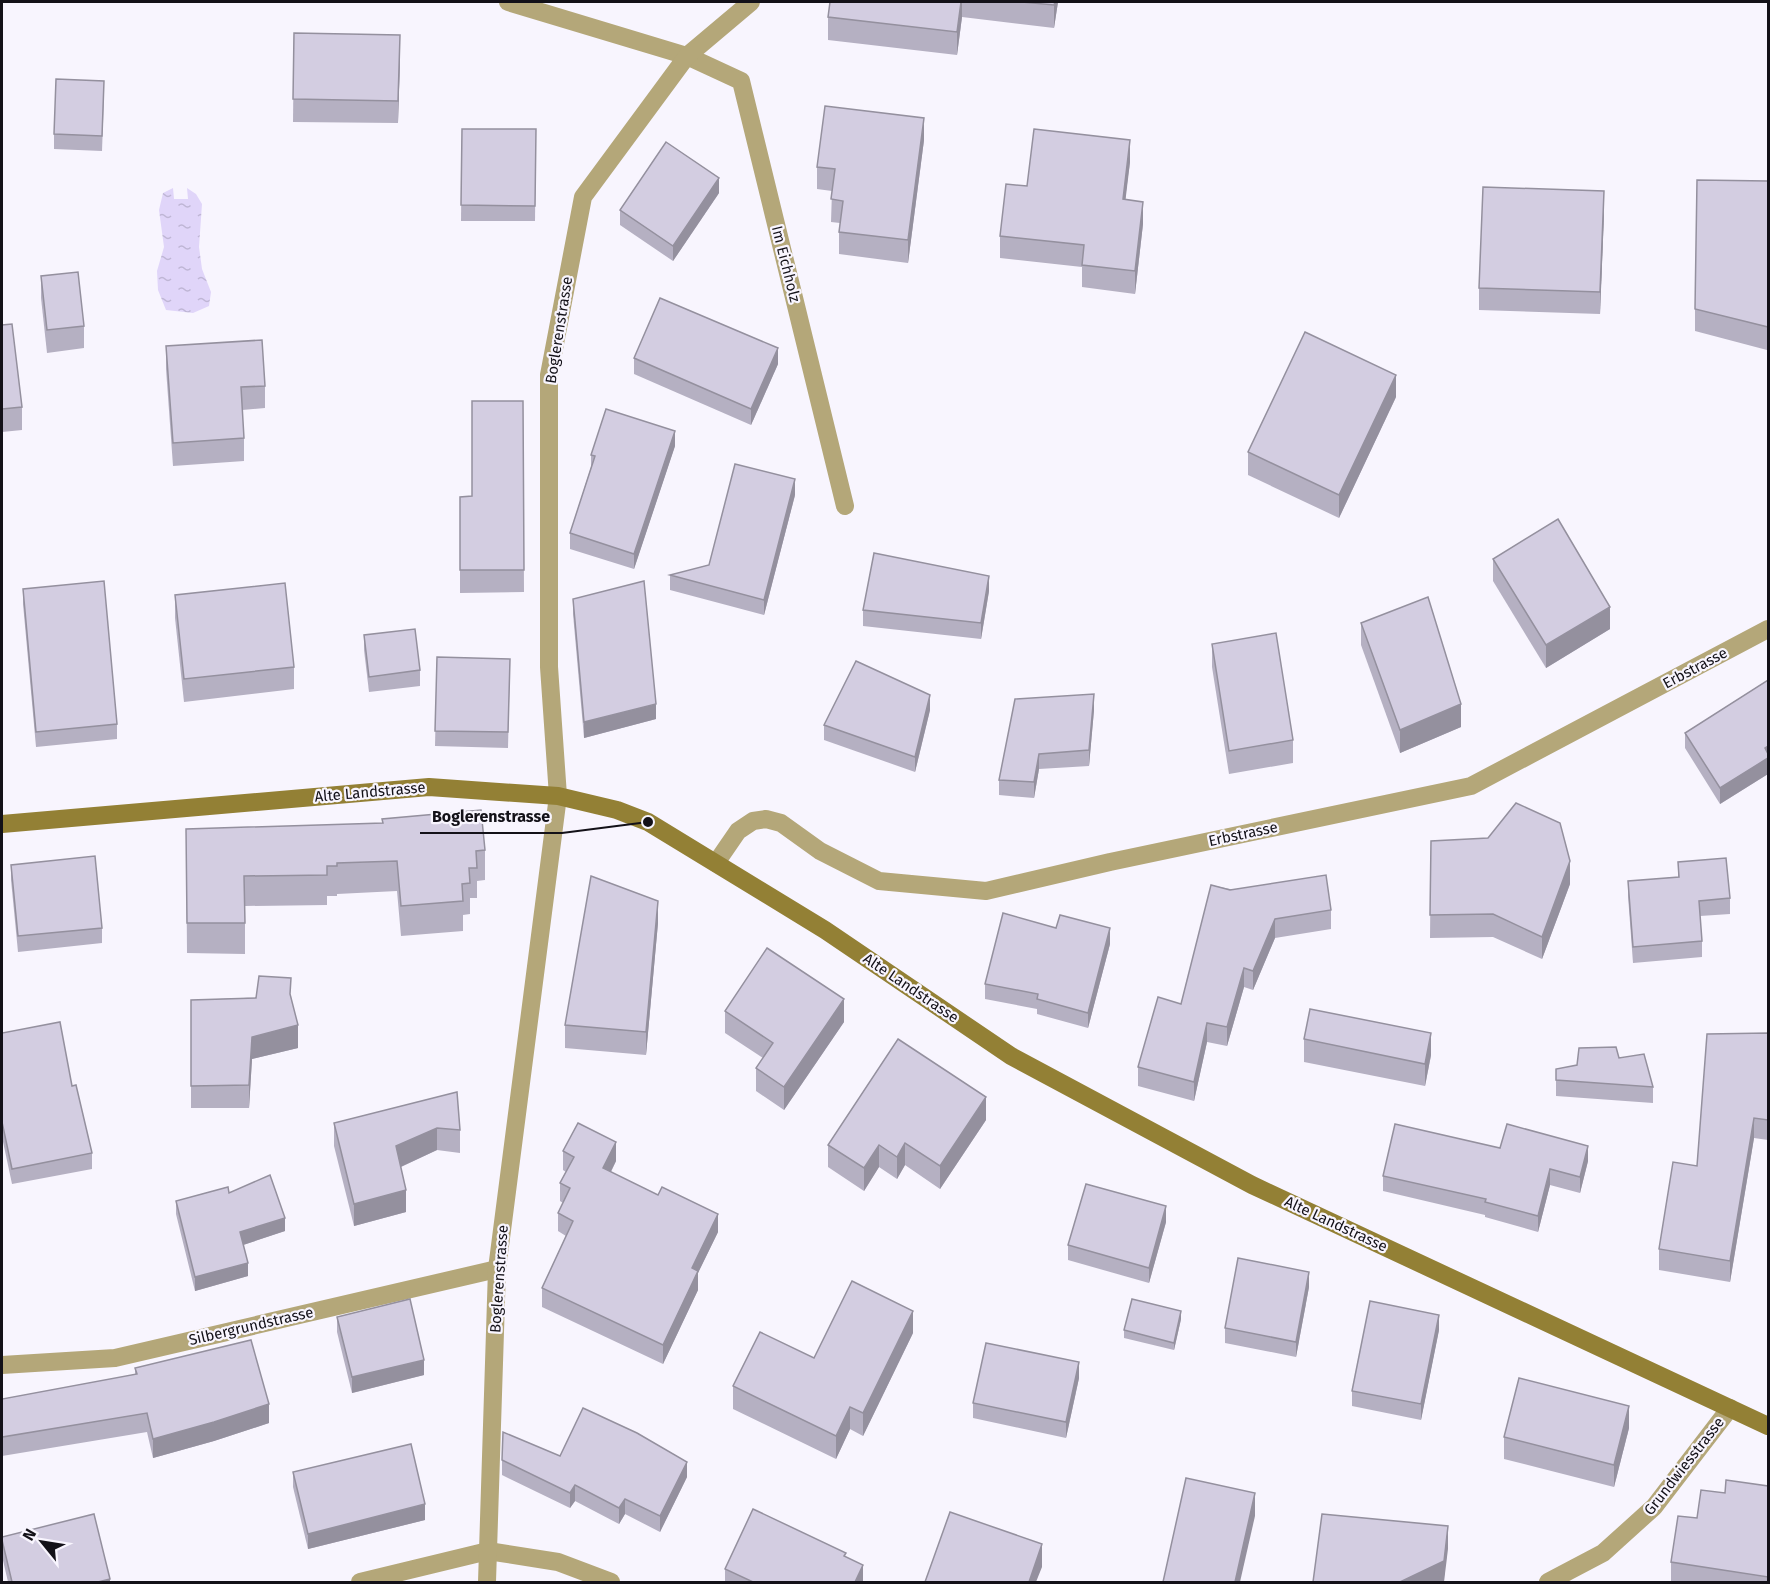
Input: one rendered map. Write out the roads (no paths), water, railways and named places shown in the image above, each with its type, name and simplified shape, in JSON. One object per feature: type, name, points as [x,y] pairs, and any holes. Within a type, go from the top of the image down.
[{"type":"main road","name":"Alte Landstrasse","points":[[2,824],[429,787],[558,796],[630,814],[648,822],[825,930],[1022,1061],[1252,1185],[1768,1426]]},
{"type":"street","points":[[508,2],[687,56]]},
{"type":"street","name":"Boglerenstrasse","points":[[487,1582],[497,1269],[558,796],[549,667],[549,375],[583,197],[687,56],[751,2]]},
{"type":"street","name":"Im Eichholz","points":[[687,56],[741,81],[845,506]]},
{"type":"street","name":"Erbstrasse","points":[[716,863],[738,831],[753,821],[766,819],[781,823],[820,851],[879,881],[986,891],[1110,862],[1471,786],[1768,629]]},
{"type":"street","name":"Silbergrundstrasse","points":[[2,1365],[115,1358],[497,1269]]},
{"type":"street","name":"Grundwiesstrasse","points":[[1548,1582],[1603,1553],[1654,1508],[1730,1408]]},
{"type":"street","points":[[360,1582],[488,1551],[558,1562],[611,1582]]},
{"type":"water","points":[[173,188],[174,199],[188,199],[187,188],[196,194],[202,204],[199,247],[202,269],[211,292],[209,306],[193,313],[166,310],[158,290],[157,271],[164,247],[159,210],[163,193]]},
{"type":"place","name":"Boglerenstrasse","points":[[648,822]]}]
